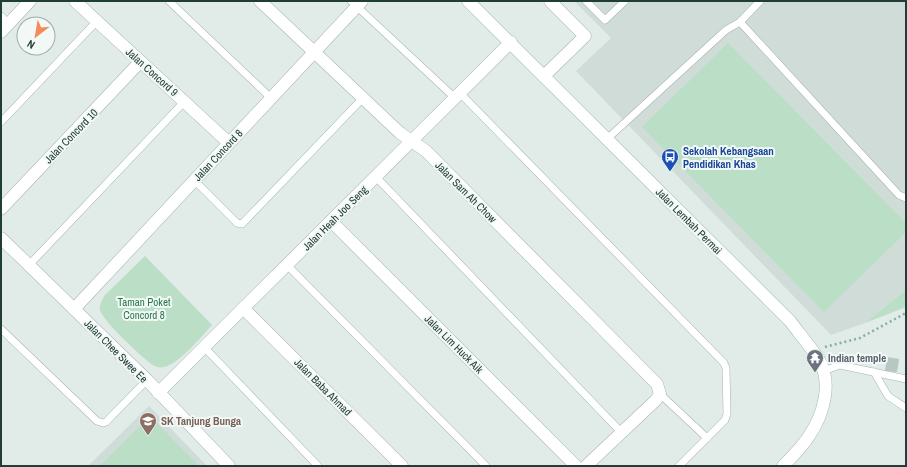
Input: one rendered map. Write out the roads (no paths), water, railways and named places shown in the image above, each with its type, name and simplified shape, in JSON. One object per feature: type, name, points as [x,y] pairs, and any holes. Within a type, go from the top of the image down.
[{"type":"street","points":[[4,24],[30,1]]},
{"type":"street","name":"Jalan Concord 9","points":[[75,1],[229,143]]},
{"type":"street","name":"Jalan Sam Ah Chow","points":[[260,1],[400,133],[426,151],[657,384],[660,394]]},
{"type":"street","name":"Jalan Lembah Permai","points":[[468,1],[511,42],[790,321],[818,358],[826,384],[825,402],[819,418],[809,436],[783,466]]},
{"type":"street","points":[[544,76],[585,36],[550,1]]},
{"type":"street","name":"Jalan Concord 8","points":[[74,309],[314,52],[357,3]]},
{"type":"street","name":"Jalan Heah Joo Seng","points":[[158,393],[511,42]]},
{"type":"street","name":"Jalan Concord 10","points":[[1,209],[140,62]]},
{"type":"street","name":"Jalan Lim Huck Aik","points":[[331,221],[576,466]]},
{"type":"street","name":"Jalan Chee Swee Ee","points":[[1,238],[147,380],[229,466]]},
{"type":"street","name":"Jalan Baba Ahmad","points":[[243,308],[402,466]]},
{"type":"street","points":[[586,466],[656,400],[660,394]]},
{"type":"lane","points":[[169,1],[271,98]]},
{"type":"lane","points":[[586,1],[605,20],[625,1]]},
{"type":"lane","points":[[607,139],[726,30],[740,22],[760,1]]},
{"type":"lane","points":[[357,3],[458,96],[724,363],[726,368],[727,414],[725,420],[679,466]]},
{"type":"lane","points":[[1,122],[97,21]]},
{"type":"lane","points":[[740,22],[899,195],[906,198]]},
{"type":"lane","points":[[194,180],[238,224],[242,224],[363,98]]},
{"type":"lane","points":[[29,265],[184,102]]},
{"type":"lane","points":[[376,177],[622,433]]},
{"type":"lane","points":[[287,265],[486,466]]},
{"type":"lane","points":[[1,330],[97,422],[106,422],[147,380]]},
{"type":"lane","points":[[204,347],[318,466]]},
{"type":"lane","points":[[823,371],[840,365],[906,379]]},
{"type":"lane","points":[[874,372],[888,396],[906,408]]},
{"type":"lane","points":[[660,394],[707,438]]},
{"type":"place","name":"Sekolah Kebangsaan Pendidikan Khas","points":[[670,172]]},
{"type":"place","name":"Indian temple","points":[[815,373]]},
{"type":"place","name":"SK Tanjung Bunga","points":[[148,436]]},
{"type":"park label","name":"Taman Poket Concord 8","points":[[144,308]]}]
